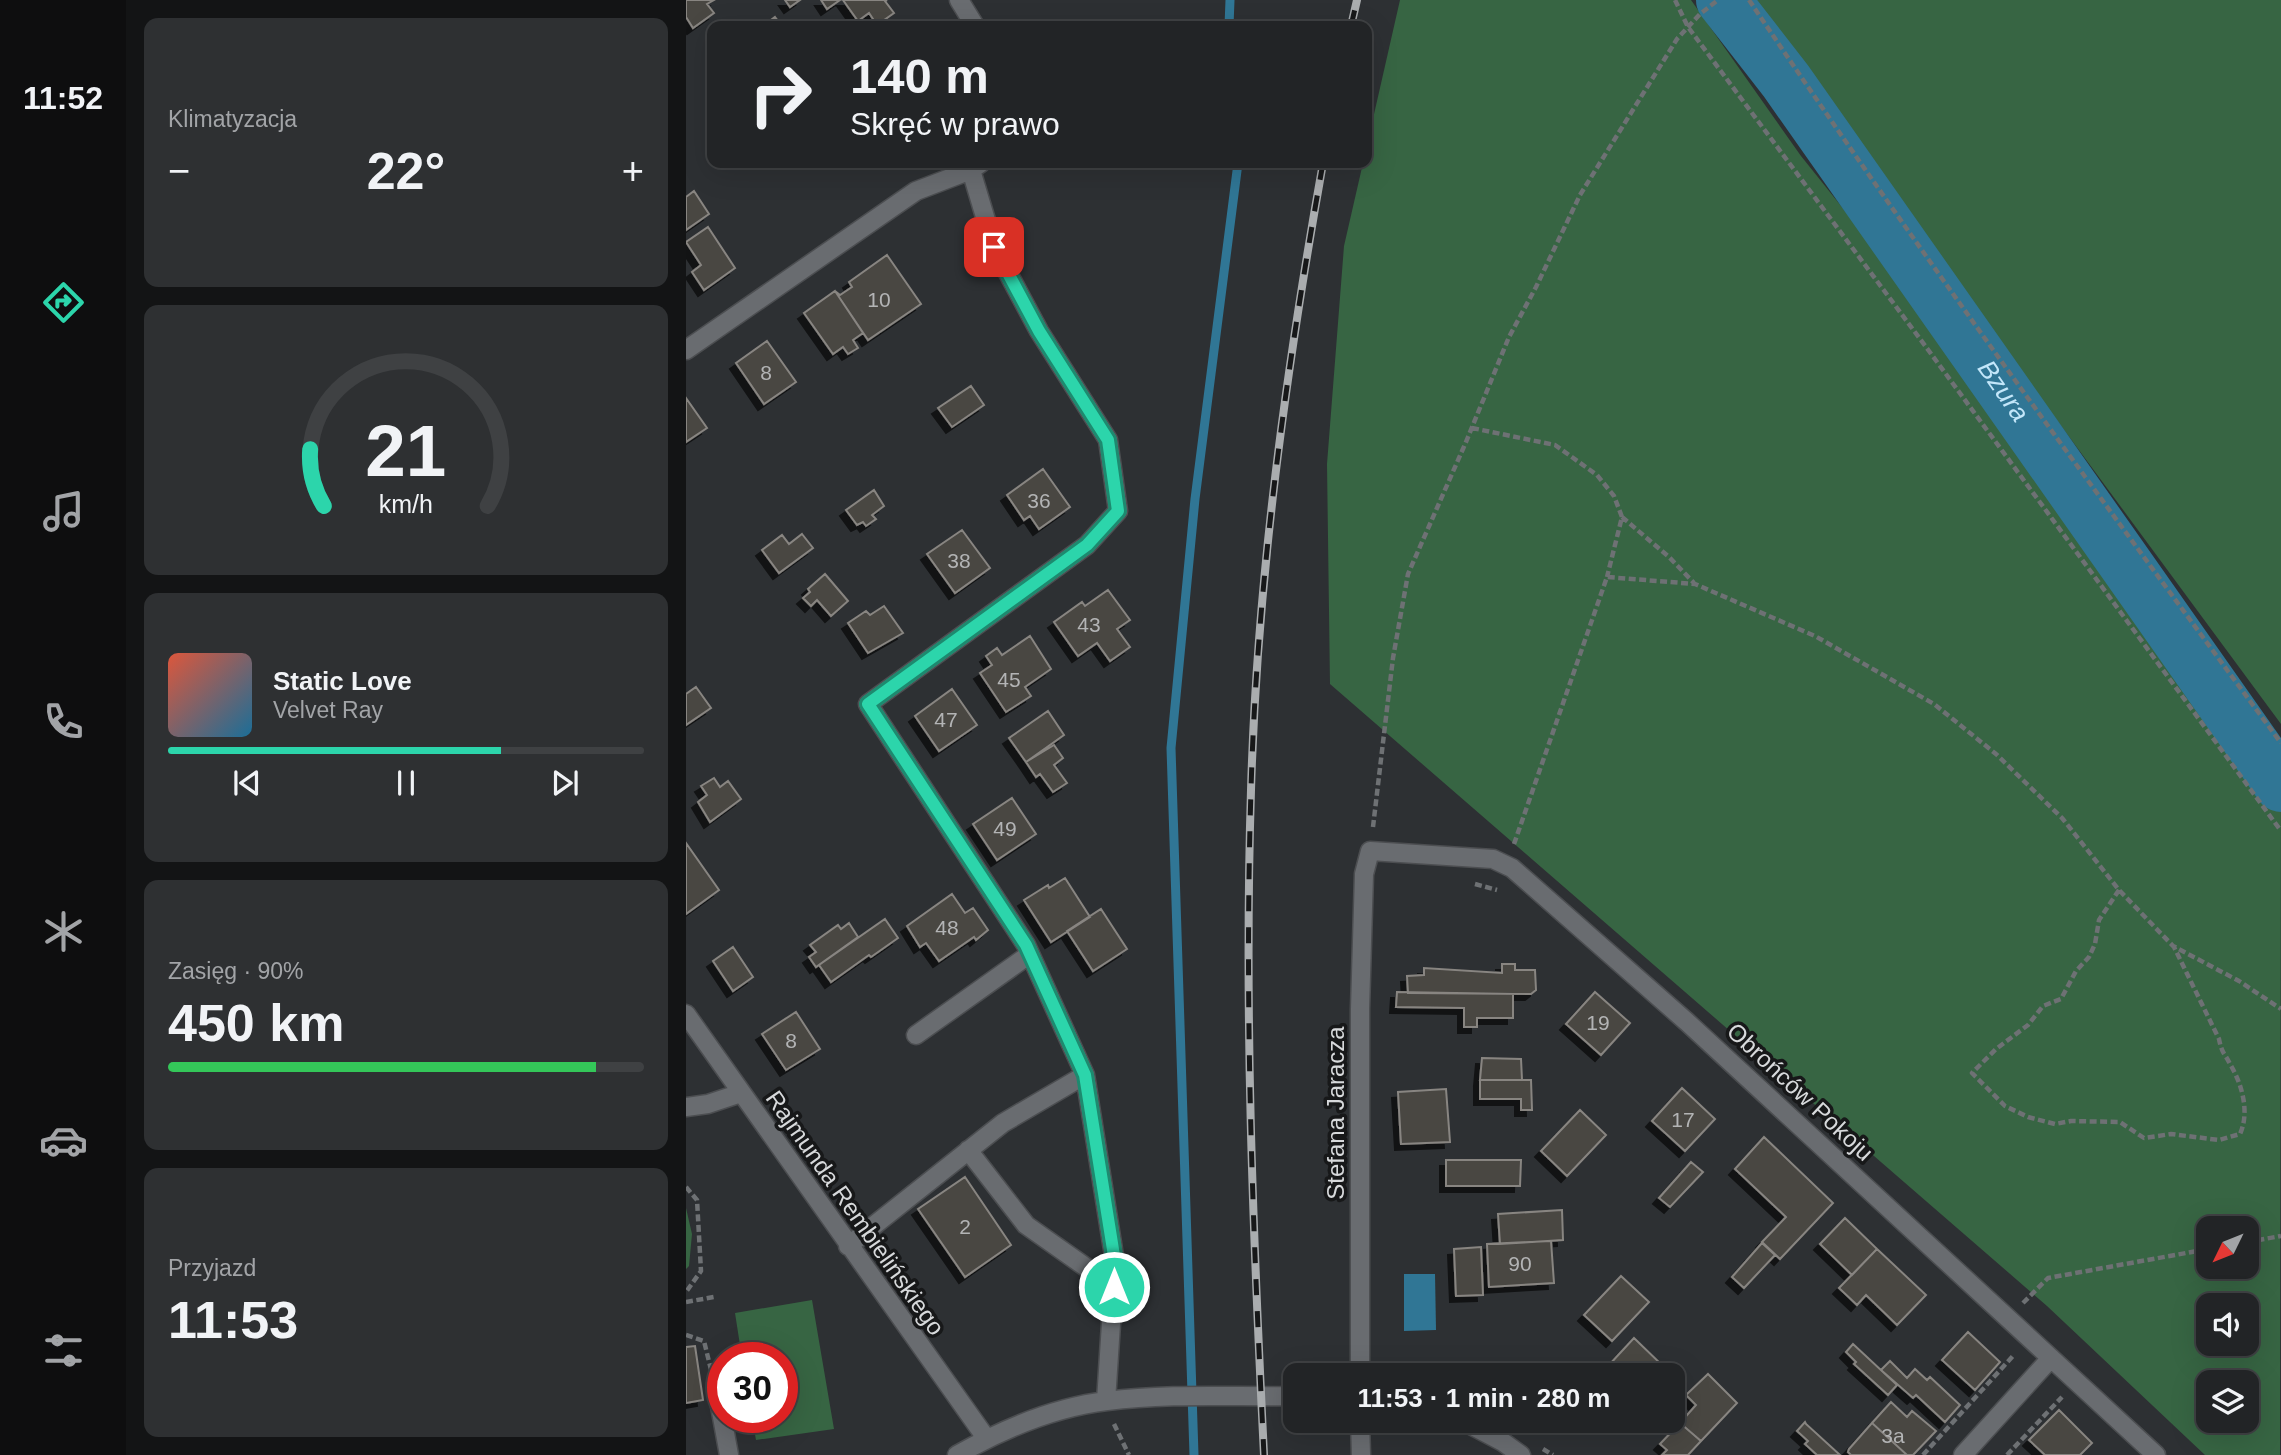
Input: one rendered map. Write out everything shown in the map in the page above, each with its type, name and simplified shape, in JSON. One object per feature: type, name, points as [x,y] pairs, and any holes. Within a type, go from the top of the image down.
[{"type":"street","points":[[958,0],[972,21]]},
{"type":"street","points":[[686,350],[916,191],[974,168]]},
{"type":"street","points":[[976,168],[994,247],[1039,331],[1108,440],[1118,511],[1087,545],[868,704],[1030,954],[1085,1075],[1115,1262],[1106,1401]]},
{"type":"street","name":"Obrońców Pokoju","points":[[1370,851],[1493,859],[1512,868],[1687,1022],[2156,1455]]},
{"type":"street","name":"Stefana Jaracza","points":[[1360,1363],[1360,1009],[1364,874],[1370,851]]},
{"type":"street","points":[[916,1035],[1030,954]]},
{"type":"street","name":"Rajmunda Rembielińskiego","points":[[686,1014],[986,1438]]},
{"type":"street","points":[[848,1246],[1003,1123],[1085,1075]]},
{"type":"street","points":[[686,1107],[708,1104],[741,1093]]},
{"type":"street","points":[[968,1150],[1026,1225],[1114,1287]]},
{"type":"street","points":[[1963,1455],[2051,1358]]},
{"type":"street","points":[[957,1455],[986,1438],[1031,1420],[1106,1401],[1283,1396]]},
{"type":"street","points":[[725,1433],[729,1455]]},
{"type":"street","points":[[1360,1433],[1361,1455]]},
{"type":"street","points":[[1486,1433],[1521,1455]]},
{"type":"path","points":[[1675,0],[1688,27],[2281,831]]},
{"type":"path","points":[[1370,851],[1393,658],[1408,574],[1509,337],[1580,195],[1677,39],[1718,0]]},
{"type":"path","points":[[1749,0],[1818,102],[2092,486],[2281,743]]},
{"type":"path","points":[[1472,428],[1555,444],[1597,475],[1614,496],[1622,517],[1670,557],[1695,584]]},
{"type":"path","points":[[1472,883],[1506,892],[1512,868],[1513,847],[1607,578],[1622,517]]},
{"type":"path","points":[[1607,578],[1695,584],[1815,636],[1934,704],[1996,754],[2062,818],[2119,890],[2173,946],[2239,981],[2281,1009]]},
{"type":"path","points":[[2119,890],[2099,920],[2095,944],[2089,957],[2076,971],[2061,999],[2043,1006],[2019,1033],[1996,1049],[1972,1073],[1986,1089],[2005,1106],[2028,1117],[2055,1125],[2071,1121],[2120,1122],[2144,1138],[2171,1134],[2219,1140],[2241,1134],[2246,1116],[2244,1100],[2230,1063],[2222,1054],[2218,1039],[2173,946]]},
{"type":"path","points":[[686,1187],[697,1200],[701,1271],[686,1292]]},
{"type":"path","points":[[2259,1240],[2281,1236]]},
{"type":"path","points":[[2009,1318],[2048,1278],[2196,1251]]},
{"type":"path","points":[[686,1301],[714,1297]]},
{"type":"path","points":[[686,1335],[704,1340],[707,1352]]},
{"type":"path","points":[[2003,1347],[2064,1398],[2007,1455]]},
{"type":"path","points":[[1923,1455],[2013,1356]]},
{"type":"path","points":[[1114,1424],[1129,1455]]},
{"type":"green space","points":[[1400,0],[1691,0],[1801,156],[2281,755],[2280,1455],[2205,1455],[2047,1306],[1330,684],[1327,464],[1344,246],[1362,168],[1372,168],[1372,123]]},
{"type":"green space","points":[[1747,0],[2281,0],[2281,724]]},
{"type":"green space","points":[[686,1208],[692,1234],[689,1266],[686,1269]]},
{"type":"green space","points":[[812,1300],[834,1429],[756,1440],[755,1433],[798,1433],[798,1342],[740,1342],[735,1313]]},
{"type":"water","points":[[1404,1274],[1435,1274],[1436,1330],[1404,1331]]},
{"type":"building","points":[[686,0],[714,0],[707,4],[714,13],[693,28],[686,17]]},
{"type":"building","points":[[785,0],[800,0],[790,7]]},
{"type":"building","points":[[821,0],[840,0],[827,9]]},
{"type":"building","points":[[843,0],[887,0],[885,1],[894,13],[883,21],[874,21],[869,13],[858,21]]},
{"type":"building","points":[[694,191],[709,214],[686,230],[686,197]]},
{"type":"building","points":[[708,227],[735,268],[704,290],[692,272],[701,265],[686,242]]},
{"type":"building","points":[[887,255],[921,304],[868,340],[835,291],[840,295],[852,287],[849,282]]},
{"type":"building","points":[[835,291],[863,333],[853,340],[858,348],[848,354],[843,347],[833,354],[804,313]]},
{"type":"building","points":[[767,341],[796,382],[764,404],[736,363]]},
{"type":"building","points":[[971,386],[984,405],[952,427],[938,408]]},
{"type":"building","points":[[686,398],[707,428],[686,442]]},
{"type":"building","points":[[1043,469],[1070,507],[1039,529],[1030,516],[1024,520],[1007,495]]},
{"type":"building","points":[[874,490],[884,506],[872,515],[876,519],[866,526],[863,522],[857,525],[846,510]]},
{"type":"building","points":[[962,530],[990,568],[955,593],[927,554]]},
{"type":"building","points":[[802,534],[813,548],[779,573],[762,550],[782,535],[789,544]]},
{"type":"building","points":[[825,574],[848,601],[831,616],[817,600],[811,606],[803,598],[810,592],[808,589]]},
{"type":"building","points":[[1108,590],[1130,620],[1117,629],[1130,647],[1110,661],[1097,643],[1078,656],[1054,622],[1082,602],[1085,606]]},
{"type":"building","points":[[884,606],[903,633],[868,653],[848,623],[866,611],[870,615]]},
{"type":"building","points":[[1030,636],[1051,669],[1025,687],[1031,696],[1006,712],[980,673],[992,665],[986,656],[997,648],[1002,655]]},
{"type":"building","points":[[696,687],[711,708],[686,725],[686,694]]},
{"type":"building","points":[[952,689],[977,725],[939,751],[915,716]]},
{"type":"building","points":[[1048,711],[1064,735],[1026,762],[1009,738]]},
{"type":"building","points":[[1054,745],[1063,758],[1054,765],[1067,783],[1053,792],[1040,774],[1036,777],[1026,762]]},
{"type":"building","points":[[714,778],[720,787],[728,781],[741,799],[710,822],[698,802],[707,795],[701,786]]},
{"type":"building","points":[[1012,798],[1036,834],[997,860],[973,824]]},
{"type":"building","points":[[686,843],[719,890],[686,914]]},
{"type":"building","points":[[1065,878],[1090,917],[1051,942],[1024,900]]},
{"type":"building","points":[[952,894],[965,913],[973,908],[988,930],[939,961],[926,943],[920,947],[907,926]]},
{"type":"building","points":[[1101,909],[1127,949],[1093,971],[1067,931]]},
{"type":"building","points":[[885,919],[898,938],[831,982],[819,965]]},
{"type":"building","points":[[849,923],[858,937],[816,967],[809,957],[816,952],[810,945],[838,925],[841,929]]},
{"type":"building","points":[[733,947],[753,977],[733,991],[713,961]]},
{"type":"building","points":[[1502,964],[1515,964],[1515,970],[1535,970],[1536,990],[1531,994],[1408,993],[1407,976],[1424,975],[1424,968],[1502,973]]},
{"type":"building","points":[[1397,992],[1513,994],[1513,1018],[1477,1018],[1477,1027],[1464,1027],[1464,1008],[1396,1007]]},
{"type":"building","points":[[1595,992],[1630,1023],[1601,1055],[1566,1024]]},
{"type":"building","points":[[796,1012],[820,1049],[786,1070],[762,1034]]},
{"type":"building","points":[[1482,1058],[1521,1059],[1522,1080],[1480,1080]]},
{"type":"building","points":[[1480,1080],[1531,1080],[1532,1110],[1521,1110],[1521,1099],[1480,1099]]},
{"type":"building","points":[[1682,1088],[1715,1119],[1685,1151],[1652,1121]]},
{"type":"building","points":[[1446,1089],[1450,1142],[1401,1144],[1398,1092]]},
{"type":"building","points":[[1580,1110],[1606,1135],[1567,1176],[1541,1151]]},
{"type":"building","points":[[1764,1137],[1833,1203],[1780,1259],[1762,1242],[1786,1217],[1735,1169]]},
{"type":"building","points":[[1446,1160],[1521,1160],[1520,1186],[1446,1186]]},
{"type":"building","points":[[1691,1162],[1703,1172],[1670,1207],[1659,1198]]},
{"type":"building","points":[[965,1177],[1011,1245],[965,1277],[918,1209]]},
{"type":"building","points":[[1562,1210],[1563,1240],[1500,1244],[1498,1214]]},
{"type":"building","points":[[1845,1218],[1877,1249],[1852,1275],[1820,1244]]},
{"type":"building","points":[[1551,1241],[1554,1283],[1489,1287],[1487,1244]]},
{"type":"building","points":[[1762,1243],[1775,1255],[1744,1288],[1732,1277]]},
{"type":"building","points":[[1481,1247],[1483,1295],[1456,1296],[1454,1249]]},
{"type":"building","points":[[1877,1249],[1926,1295],[1897,1325],[1866,1295],[1857,1305],[1839,1288]]},
{"type":"building","points":[[1621,1276],[1649,1302],[1612,1341],[1584,1315]]},
{"type":"building","points":[[1968,1332],[2000,1362],[1975,1390],[1942,1360]]},
{"type":"building","points":[[1634,1338],[1660,1363],[1611,1363]]},
{"type":"building","points":[[1853,1344],[1897,1385],[1888,1395],[1854,1364],[1856,1362],[1846,1352]]},
{"type":"building","points":[[695,1346],[703,1400],[686,1403],[686,1347]]},
{"type":"building","points":[[1890,1361],[1907,1378],[1915,1369],[1927,1380],[1930,1377],[1960,1405],[1945,1422],[1916,1395],[1913,1398],[1881,1370]]},
{"type":"building","points":[[1708,1374],[1737,1403],[1701,1441],[1685,1427],[1685,1417],[1696,1405],[1686,1395]]},
{"type":"building","points":[[1891,1402],[1907,1417],[1912,1411],[1936,1431],[1913,1455],[1907,1455],[1872,1423]]},
{"type":"building","points":[[2059,1410],[2092,1443],[2080,1455],[2045,1455],[2029,1440]]},
{"type":"building","points":[[1805,1422],[1840,1455],[1817,1455],[1805,1444],[1808,1441],[1797,1431]]},
{"type":"building","points":[[1872,1423],[1907,1455],[1851,1455],[1849,1449]]},
{"type":"building","points":[[1685,1427],[1701,1441],[1688,1455],[1662,1455],[1667,1450],[1660,1444],[1670,1433],[1685,1433]]},
{"type":"waterway","points":[[1229,21],[1230,0]]},
{"type":"waterway","name":"Bzura","points":[[1723,0],[1786,81],[2281,785]]},
{"type":"waterway","points":[[1194,1455],[1171,748],[1195,499],[1237,168]]},
{"type":"railway","points":[[1352,21],[1357,0]]},
{"type":"railway","points":[[1264,1455],[1249,1040],[1249,873],[1254,711],[1275,475],[1322,168]]},
{"type":"route","points":[[994,247],[1039,331],[1108,440],[1118,511],[1087,545],[868,704],[1026,945],[1085,1075],[1115,1262],[1114,1287]]}]
